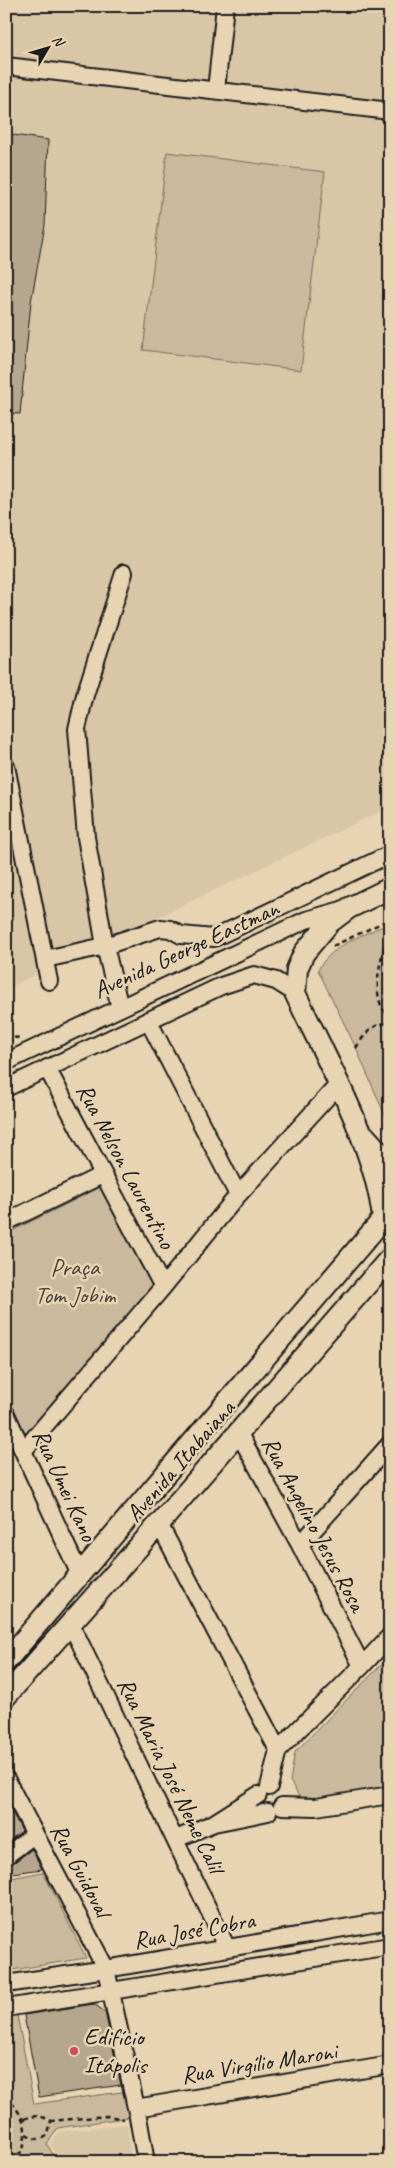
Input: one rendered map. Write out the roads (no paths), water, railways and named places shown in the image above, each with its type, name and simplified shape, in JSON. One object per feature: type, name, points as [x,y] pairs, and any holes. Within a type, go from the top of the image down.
[{"type":"main road","name":"Avenida George Eastman","points":[[349,908],[390,888]]},
{"type":"main road","points":[[349,908],[329,923],[304,953],[298,969],[295,993],[357,1127],[390,1164]]},
{"type":"main road","name":"Avenida Itabaiana","points":[[6,1661],[382,1219],[380,1194],[357,1127]]},
{"type":"main road","name":"Avenida Itabaiana","points":[[6,1696],[159,1524],[390,1258]]},
{"type":"street","points":[[216,90],[225,6]]},
{"type":"street","points":[[6,66],[390,111]]},
{"type":"street","points":[[120,1008],[105,946],[86,837],[77,729],[85,695],[124,573]]},
{"type":"street","points":[[6,766],[49,981]]},
{"type":"street","points":[[45,959],[105,946],[160,928],[170,929],[181,935],[214,938],[390,854]]},
{"type":"street","name":"Avenida George Eastman","points":[[6,1062],[306,920],[349,908]]},
{"type":"street","name":"Avenida George Eastman","points":[[6,1088],[221,986],[254,975],[276,981],[295,993]]},
{"type":"street","points":[[148,1020],[238,1195]]},
{"type":"street","name":"Rua Nelson Laurentino","points":[[47,1068],[163,1287]]},
{"type":"street","points":[[24,1450],[163,1287],[238,1195],[338,1085]]},
{"type":"street","points":[[6,1222],[102,1175]]},
{"type":"street","name":"Rua Umei Kano","points":[[6,1414],[80,1575]]},
{"type":"street","name":"Rua Angelino Jesus Rosa","points":[[238,1432],[300,1545],[362,1666]]},
{"type":"street","points":[[300,1545],[390,1444]]},
{"type":"street","points":[[159,1524],[278,1750]]},
{"type":"street","name":"Rua Maria José Neme Calil","points":[[71,1624],[227,1948]]},
{"type":"street","points":[[390,1636],[278,1750],[258,1804],[264,1811],[316,1807],[390,1795]]},
{"type":"street","name":"Rua Guidoval","points":[[6,1779],[106,1969],[146,2162]]},
{"type":"street","points":[[176,1839],[214,1822],[264,1791],[280,1790],[284,1798],[275,1809],[214,1822]]},
{"type":"street","points":[[6,1856],[35,1834]]},
{"type":"street","name":"Rua José Cobra","points":[[6,1984],[106,1969],[390,1920]]},
{"type":"street","name":"Rua José Cobra","points":[[6,2008],[390,1946]]},
{"type":"street","name":"Rua Virgílio Maroni","points":[[137,2112],[390,2065]]},
{"type":"place","name":"Edifício Itápolis","points":[[74,2051]]},
{"type":"park label","name":"Praça Tom Jobim","points":[[75,1281]]}]
